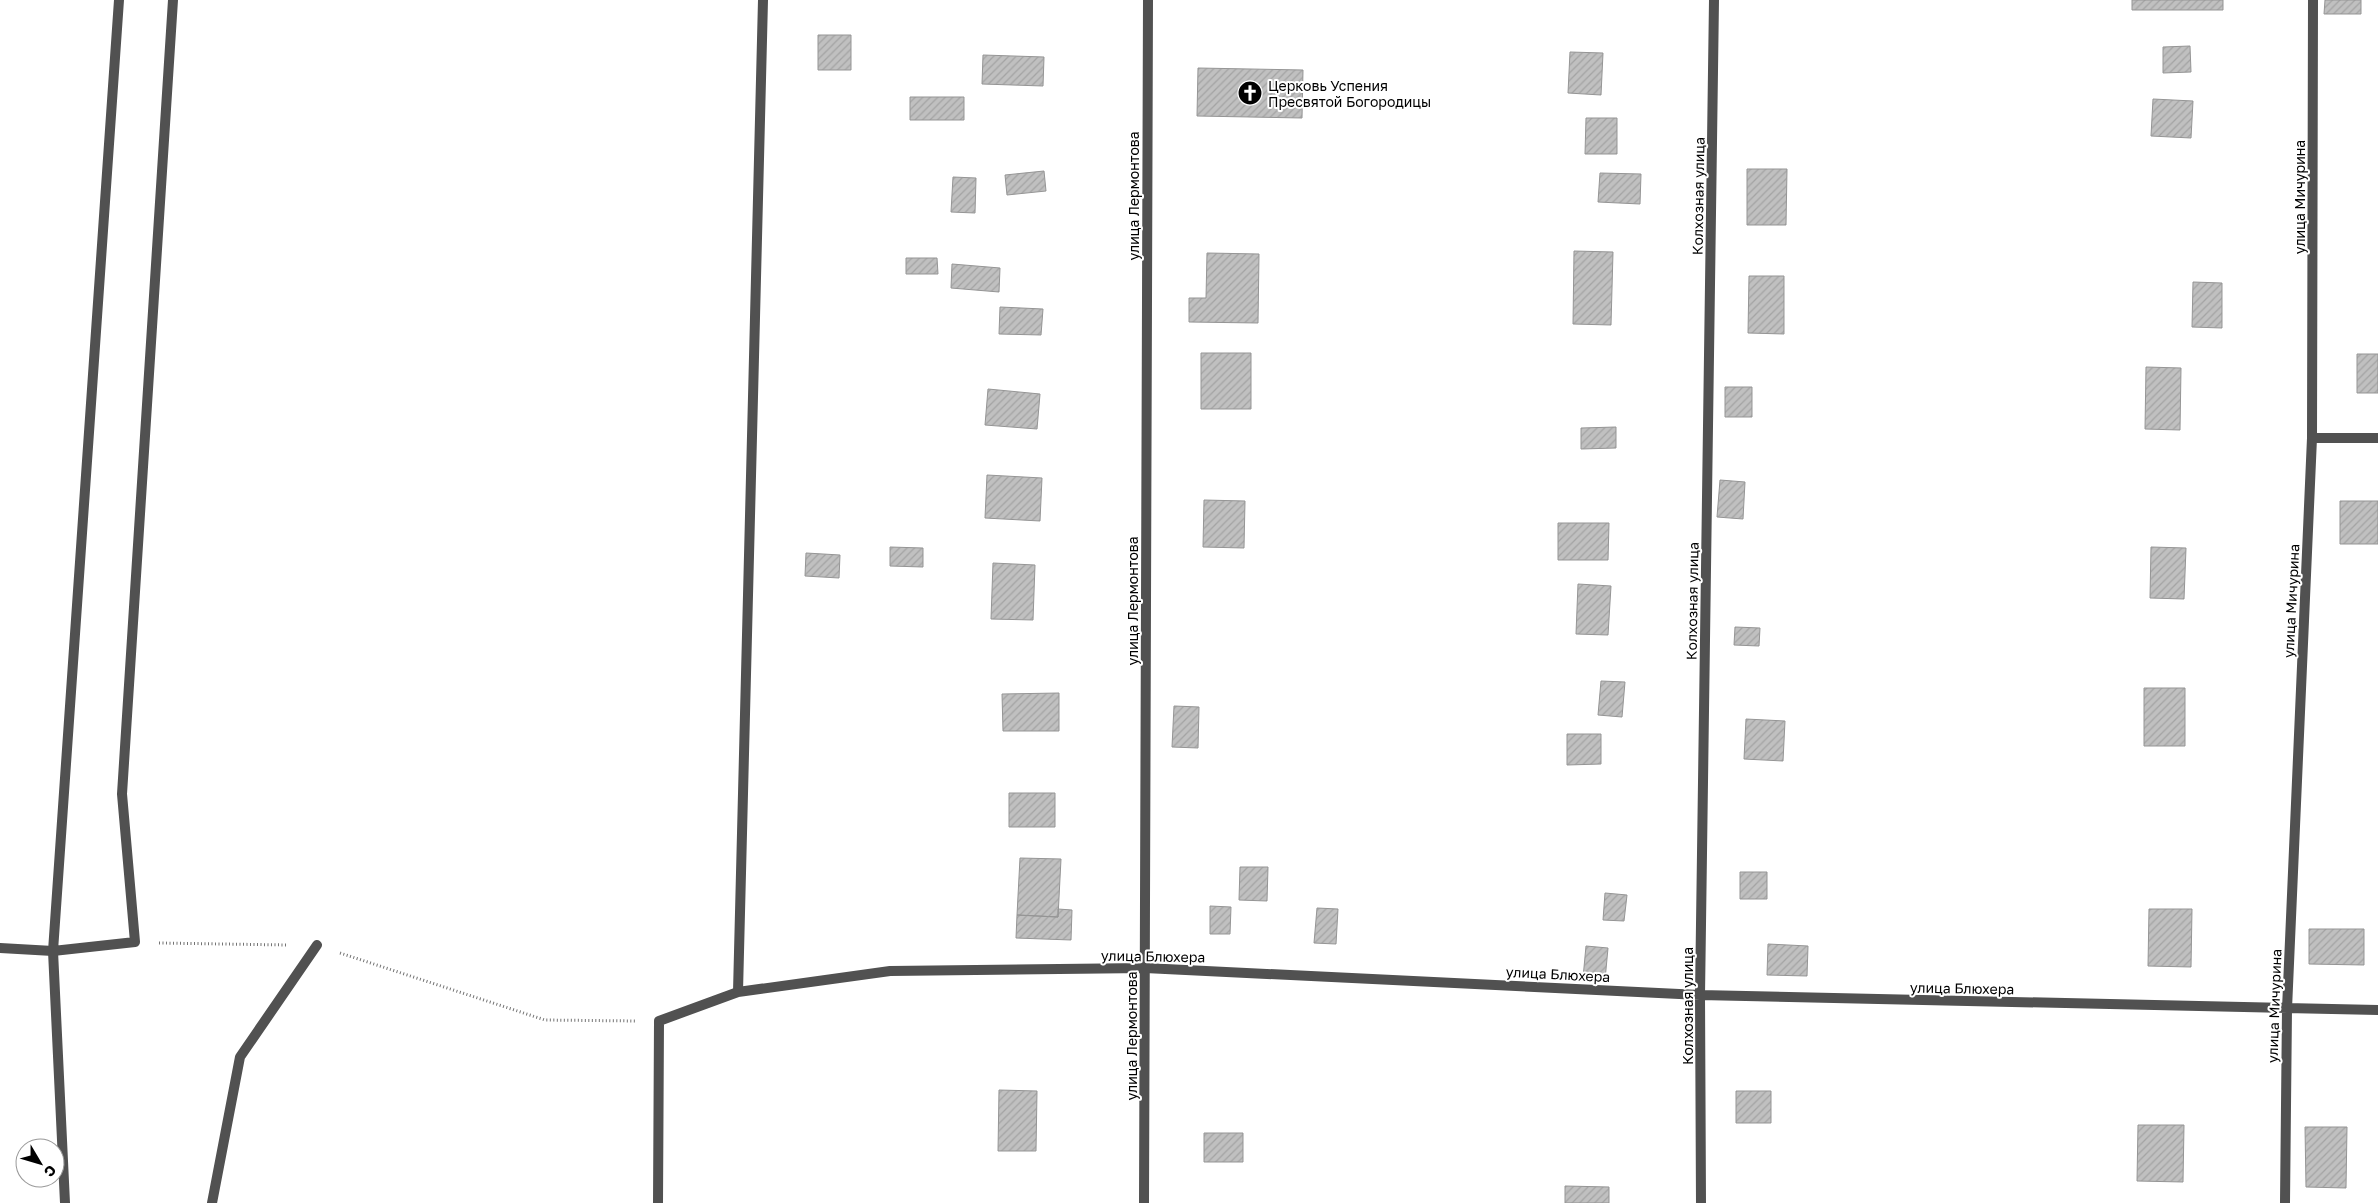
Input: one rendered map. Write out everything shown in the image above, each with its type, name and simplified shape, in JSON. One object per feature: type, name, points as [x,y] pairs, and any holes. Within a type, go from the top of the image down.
[{"type":"street","points":[[64,1203],[53,951],[119,0]]},
{"type":"street","points":[[0,948],[53,951],[135,942],[122,794],[173,0]]},
{"type":"street","points":[[738,992],[763,0]]},
{"type":"street","name":"улица Лермонтова","points":[[1144,1203],[1148,0]]},
{"type":"street","name":"Колхозная улица","points":[[1701,1203],[1700,995],[1714,0]]},
{"type":"street","name":"улица Мичурина","points":[[2285,1203],[2287,1009],[2312,438],[2314,0]]},
{"type":"street","points":[[2312,438],[2378,438]]},
{"type":"street","points":[[212,1203],[240,1056],[317,945]]},
{"type":"street","name":"улица Блюхера","points":[[659,1022],[738,992],[890,971],[1145,968],[1700,995],[2378,1010]]},
{"type":"street","points":[[658,1203],[659,1022]]},
{"type":"path","points":[[135,942],[317,945],[545,1020],[659,1022]]},
{"type":"building","points":[[2132,0],[2223,0],[2223,10],[2132,10]]},
{"type":"building","points":[[2325,0],[2361,0],[2361,14],[2324,14]]},
{"type":"building","points":[[818,35],[851,35],[851,70],[818,70]]},
{"type":"building","points":[[2190,46],[2191,72],[2163,73],[2163,47]]},
{"type":"building","points":[[1570,52],[1603,53],[1601,95],[1568,93]]},
{"type":"building","points":[[983,55],[1044,57],[1043,86],[982,84]]},
{"type":"building","name":"Церковь Успения Пресвятой Богородицы","points":[[1198,68],[1303,70],[1302,118],[1197,116]]},
{"type":"building","points":[[910,97],[964,97],[964,120],[910,120]]},
{"type":"building","points":[[2153,99],[2193,101],[2191,138],[2151,136]]},
{"type":"building","points":[[1586,118],[1617,118],[1617,154],[1585,154]]},
{"type":"building","points":[[1747,169],[1787,169],[1786,225],[1747,225]]},
{"type":"building","points":[[1044,171],[1046,191],[1007,195],[1005,175]]},
{"type":"building","points":[[1600,173],[1641,174],[1640,204],[1598,202]]},
{"type":"building","points":[[953,177],[976,178],[975,213],[951,212]]},
{"type":"building","points":[[1574,251],[1613,252],[1611,325],[1573,324]]},
{"type":"building","points":[[1207,253],[1259,254],[1258,323],[1189,322],[1189,298],[1206,298]]},
{"type":"building","points":[[906,258],[937,258],[938,274],[906,274]]},
{"type":"building","points":[[952,264],[1000,268],[999,292],[951,288]]},
{"type":"building","points":[[1749,276],[1784,276],[1784,334],[1748,333]]},
{"type":"building","points":[[2193,282],[2222,283],[2222,328],[2192,327]]},
{"type":"building","points":[[1000,307],[1043,309],[1041,335],[999,334]]},
{"type":"building","points":[[1201,353],[1251,353],[1251,409],[1201,409]]},
{"type":"building","points":[[2357,354],[2378,354],[2378,393],[2357,393]]},
{"type":"building","points":[[2146,367],[2181,368],[2180,430],[2145,429]]},
{"type":"building","points":[[1725,387],[1752,387],[1752,417],[1725,417]]},
{"type":"building","points":[[988,389],[1040,394],[1037,429],[985,425]]},
{"type":"building","points":[[1616,427],[1616,448],[1581,449],[1581,428]]},
{"type":"building","points":[[987,475],[1042,478],[1040,521],[985,518]]},
{"type":"building","points":[[1720,480],[1745,482],[1743,519],[1717,517]]},
{"type":"building","points":[[1204,500],[1245,501],[1244,548],[1203,547]]},
{"type":"building","points":[[2340,501],[2378,501],[2378,544],[2340,544]]},
{"type":"building","points":[[1558,523],[1609,523],[1608,560],[1558,560]]},
{"type":"building","points":[[890,547],[923,548],[923,567],[890,566]]},
{"type":"building","points":[[2151,547],[2186,548],[2184,599],[2150,598]]},
{"type":"building","points":[[806,553],[840,555],[839,578],[805,576]]},
{"type":"building","points":[[993,563],[1035,565],[1033,620],[991,619]]},
{"type":"building","points":[[1578,584],[1611,586],[1608,635],[1576,634]]},
{"type":"building","points":[[1735,627],[1760,628],[1759,646],[1734,645]]},
{"type":"building","points":[[1601,681],[1625,682],[1622,717],[1598,715]]},
{"type":"building","points":[[2144,688],[2185,688],[2185,746],[2144,746]]},
{"type":"building","points":[[1059,693],[1059,731],[1003,731],[1002,694]]},
{"type":"building","points":[[1174,706],[1199,707],[1198,748],[1172,747]]},
{"type":"building","points":[[1746,719],[1785,721],[1783,761],[1744,759]]},
{"type":"building","points":[[1567,734],[1601,734],[1601,764],[1567,765]]},
{"type":"building","points":[[1009,793],[1055,793],[1055,827],[1009,827]]},
{"type":"building","points":[[1020,858],[1061,859],[1058,917],[1017,915]]},
{"type":"building","points":[[1240,867],[1268,867],[1267,901],[1239,900]]},
{"type":"building","points":[[1740,872],[1767,872],[1767,899],[1740,899]]},
{"type":"building","points":[[1605,893],[1627,895],[1624,921],[1603,920]]},
{"type":"building","points":[[1210,906],[1231,907],[1230,934],[1210,934]]},
{"type":"building","points":[[1317,908],[1338,909],[1336,944],[1314,943]]},
{"type":"building","points":[[1058,909],[1072,910],[1071,940],[1016,938],[1017,915],[1058,917]]},
{"type":"building","points":[[2149,909],[2192,909],[2191,967],[2148,966]]},
{"type":"building","points":[[2309,929],[2364,929],[2364,965],[2309,964]]},
{"type":"building","points":[[1768,944],[1808,946],[1807,976],[1767,975]]},
{"type":"building","points":[[1586,946],[1608,948],[1605,980],[1583,978]]},
{"type":"building","points":[[999,1090],[1037,1091],[1036,1151],[998,1151]]},
{"type":"building","points":[[1736,1091],[1771,1091],[1771,1123],[1736,1123]]},
{"type":"building","points":[[2138,1125],[2184,1125],[2183,1182],[2137,1181]]},
{"type":"building","points":[[2305,1127],[2347,1127],[2346,1188],[2306,1187]]},
{"type":"building","points":[[1204,1133],[1243,1133],[1243,1162],[1204,1162]]},
{"type":"building","points":[[1565,1186],[1609,1187],[1609,1203],[1565,1203]]},
{"type":"place","name":"Церковь Успения Пресвятой Богородицы","points":[[1250,93]]}]
